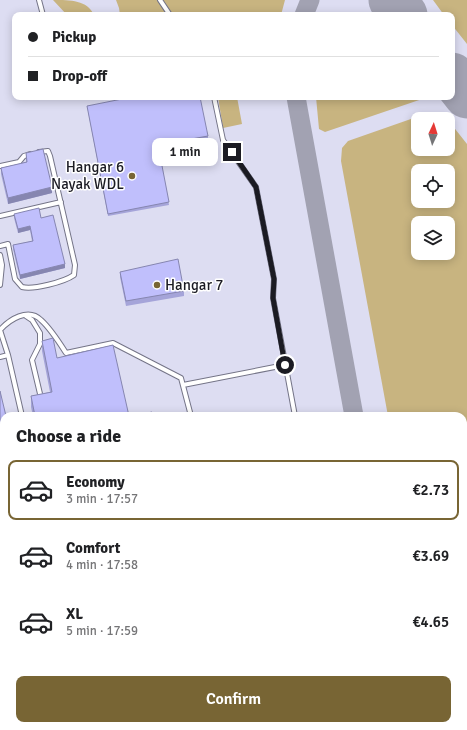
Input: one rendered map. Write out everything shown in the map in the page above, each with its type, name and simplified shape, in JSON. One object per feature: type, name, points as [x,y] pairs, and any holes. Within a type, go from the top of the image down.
[{"type":"lane","points":[[39,0],[42,12]]},
{"type":"lane","points":[[160,0],[168,12]]},
{"type":"lane","points":[[215,100],[223,140],[256,187],[274,279],[273,298],[294,412]]},
{"type":"lane","points":[[0,166],[19,162],[24,156],[48,151],[75,265],[74,275],[69,278],[30,288],[22,287],[15,279],[8,244],[0,246]]},
{"type":"lane","points":[[0,216],[60,202]]},
{"type":"lane","points":[[0,255],[2,276],[0,285]]},
{"type":"lane","points":[[26,315],[32,320],[40,333],[40,344],[32,360],[41,398]]},
{"type":"lane","points":[[21,412],[8,355],[0,330],[14,317],[26,315],[40,318],[66,353],[113,343],[180,378],[190,412]]},
{"type":"lane","points":[[0,357],[8,355]]},
{"type":"lane","points":[[183,385],[285,365]]},
{"type":"shaded area","points":[[53,0],[78,2],[87,6],[92,12],[64,12]]},
{"type":"shaded area","points":[[116,0],[285,0],[282,12],[120,12]]},
{"type":"shaded area","points":[[433,0],[467,0],[467,44],[455,29],[455,12],[442,12]]},
{"type":"shaded area","points":[[218,100],[238,100],[242,124],[223,128]]},
{"type":"shaded area","points":[[316,100],[419,100],[325,132],[319,129]]},
{"type":"shaded area","points":[[411,119],[411,156],[455,156],[455,129],[467,144],[467,412],[387,412],[341,161],[342,148],[348,141]]},
{"type":"building","name":"Hangar 6 Nayak WDL","points":[[117,100],[201,100],[208,136],[158,145],[169,202],[108,214],[87,106]]},
{"type":"building","points":[[43,149],[52,187],[8,198],[1,168],[27,162],[26,153]]},
{"type":"building","points":[[39,208],[41,218],[53,215],[65,264],[20,275],[13,245],[33,241],[30,226],[18,229],[14,214]]},
{"type":"building","name":"Hangar 7","points":[[178,259],[184,291],[126,301],[120,272]]},
{"type":"building","points":[[53,338],[57,358],[113,345],[128,412],[34,412],[31,396],[52,392],[42,341]]},
{"type":"building","points":[[0,391],[5,412],[0,412]]},
{"type":"taxiway","points":[[305,12],[310,0]]},
{"type":"taxiway","points":[[393,0],[396,5]]},
{"type":"taxiway","points":[[297,100],[353,412]]},
{"type":"runway","points":[[392,0],[402,12]]},
{"type":"runway","points":[[455,80],[467,95]]},
{"type":"place","name":"Hangar 6 Nayak WDL","points":[[132,176]]},
{"type":"place","name":"Hangar 7","points":[[157,285]]},
{"type":"route","points":[[232,152],[256,187],[274,279],[273,298],[285,365]]}]
